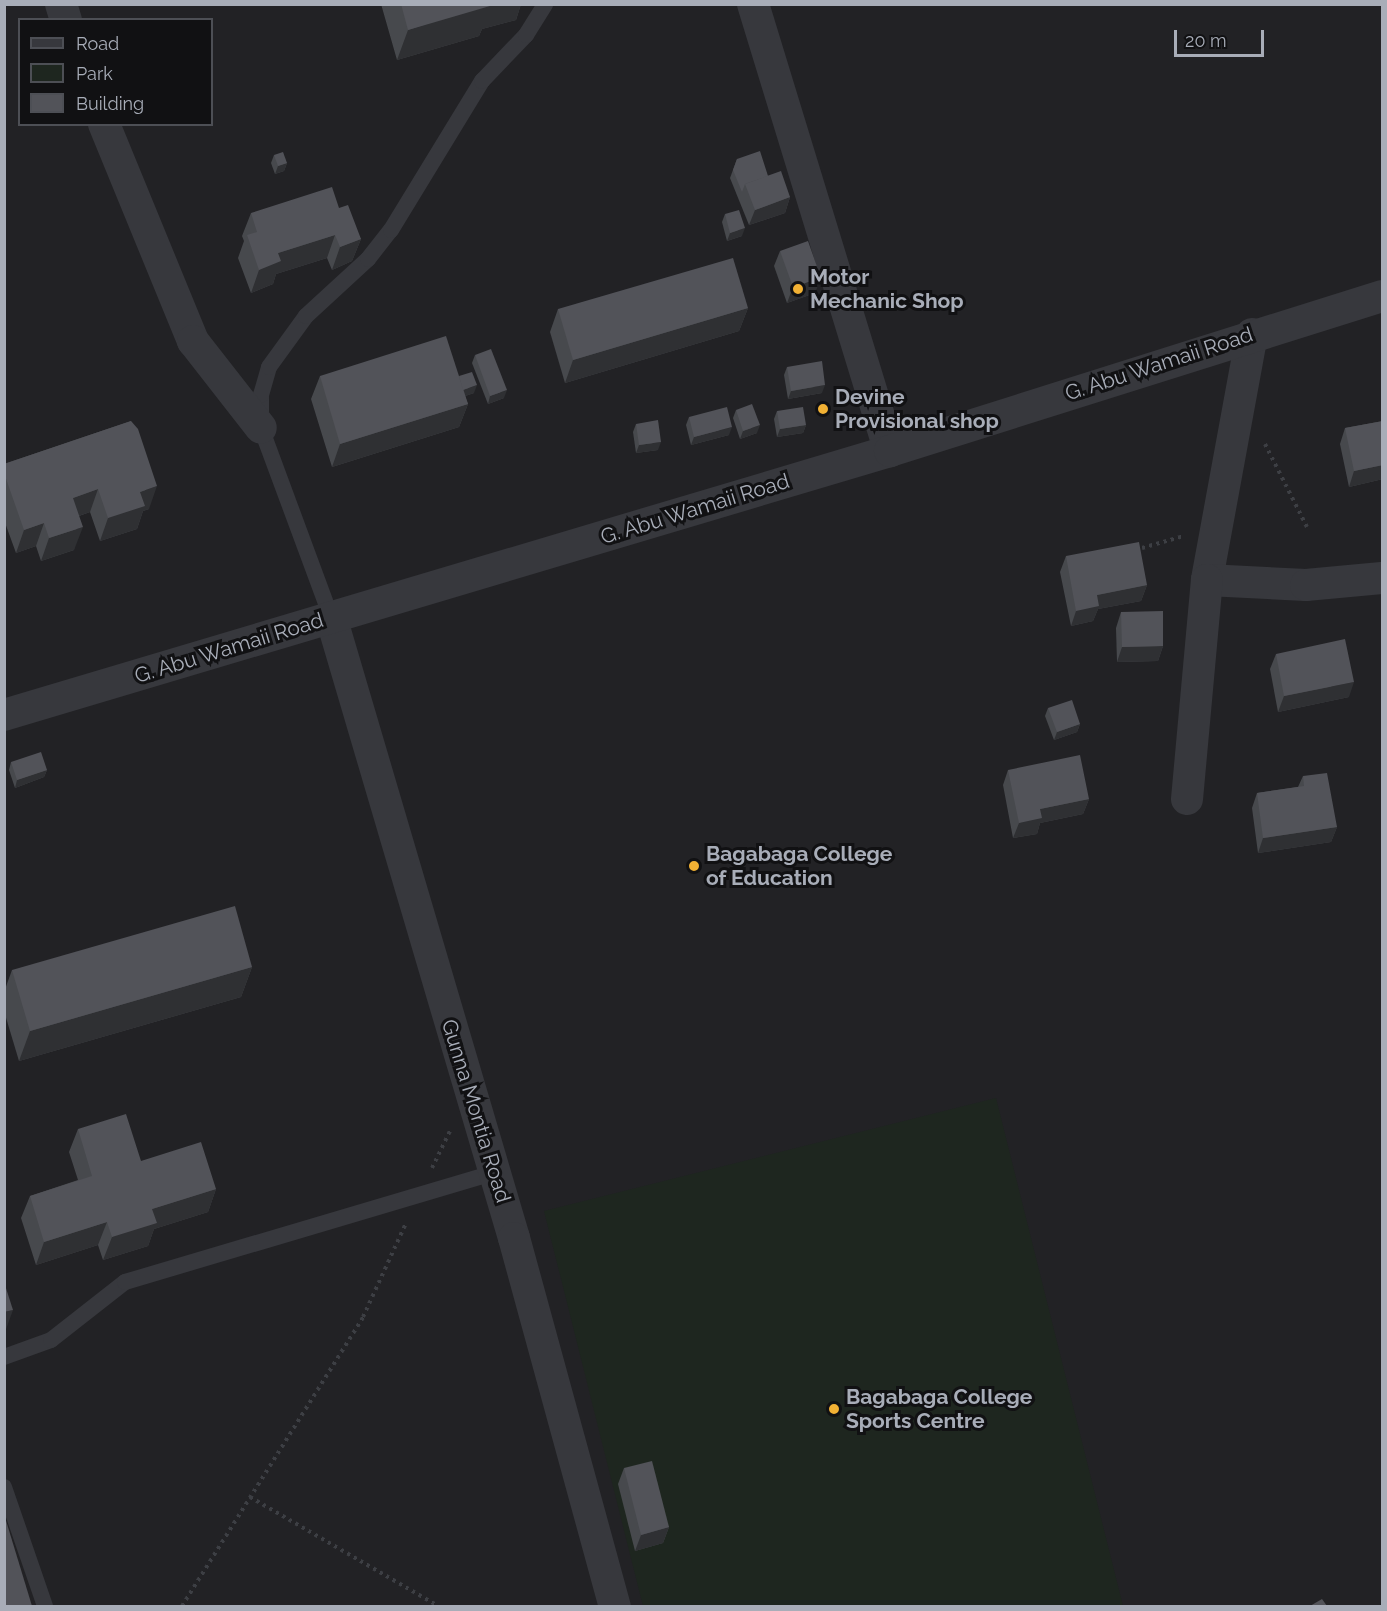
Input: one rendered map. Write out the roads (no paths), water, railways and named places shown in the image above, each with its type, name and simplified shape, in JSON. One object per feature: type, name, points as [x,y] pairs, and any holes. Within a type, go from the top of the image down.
[{"type":"street","points":[[753,4],[890,451]]},
{"type":"street","points":[[105,126],[193,342],[261,428]]},
{"type":"street","name":"G. Abu Wamaii Road","points":[[4,714],[890,451],[1252,334],[1383,296]]},
{"type":"street","points":[[1187,799],[1207,580],[1252,334]]},
{"type":"street","points":[[1207,580],[1306,585],[1383,578]]},
{"type":"street","name":"Gunna Montia Road","points":[[330,617],[494,1173],[615,1606]]},
{"type":"lane","points":[[330,617],[261,428],[261,395],[269,367],[306,316],[368,259],[391,230],[483,81],[526,35],[545,4]]},
{"type":"lane","points":[[4,1357],[51,1340],[125,1282],[494,1173]]},
{"type":"lane","points":[[4,1487],[45,1606]]},
{"type":"place","name":"Motor Mechanic Shop","points":[[798,289]]},
{"type":"place","name":"Devine Provisional shop","points":[[823,409]]},
{"type":"place","name":"Bagabaga College of Education","points":[[694,866]]},
{"type":"place","name":"Bagabaga College Sports Centre","points":[[834,1409]]}]
